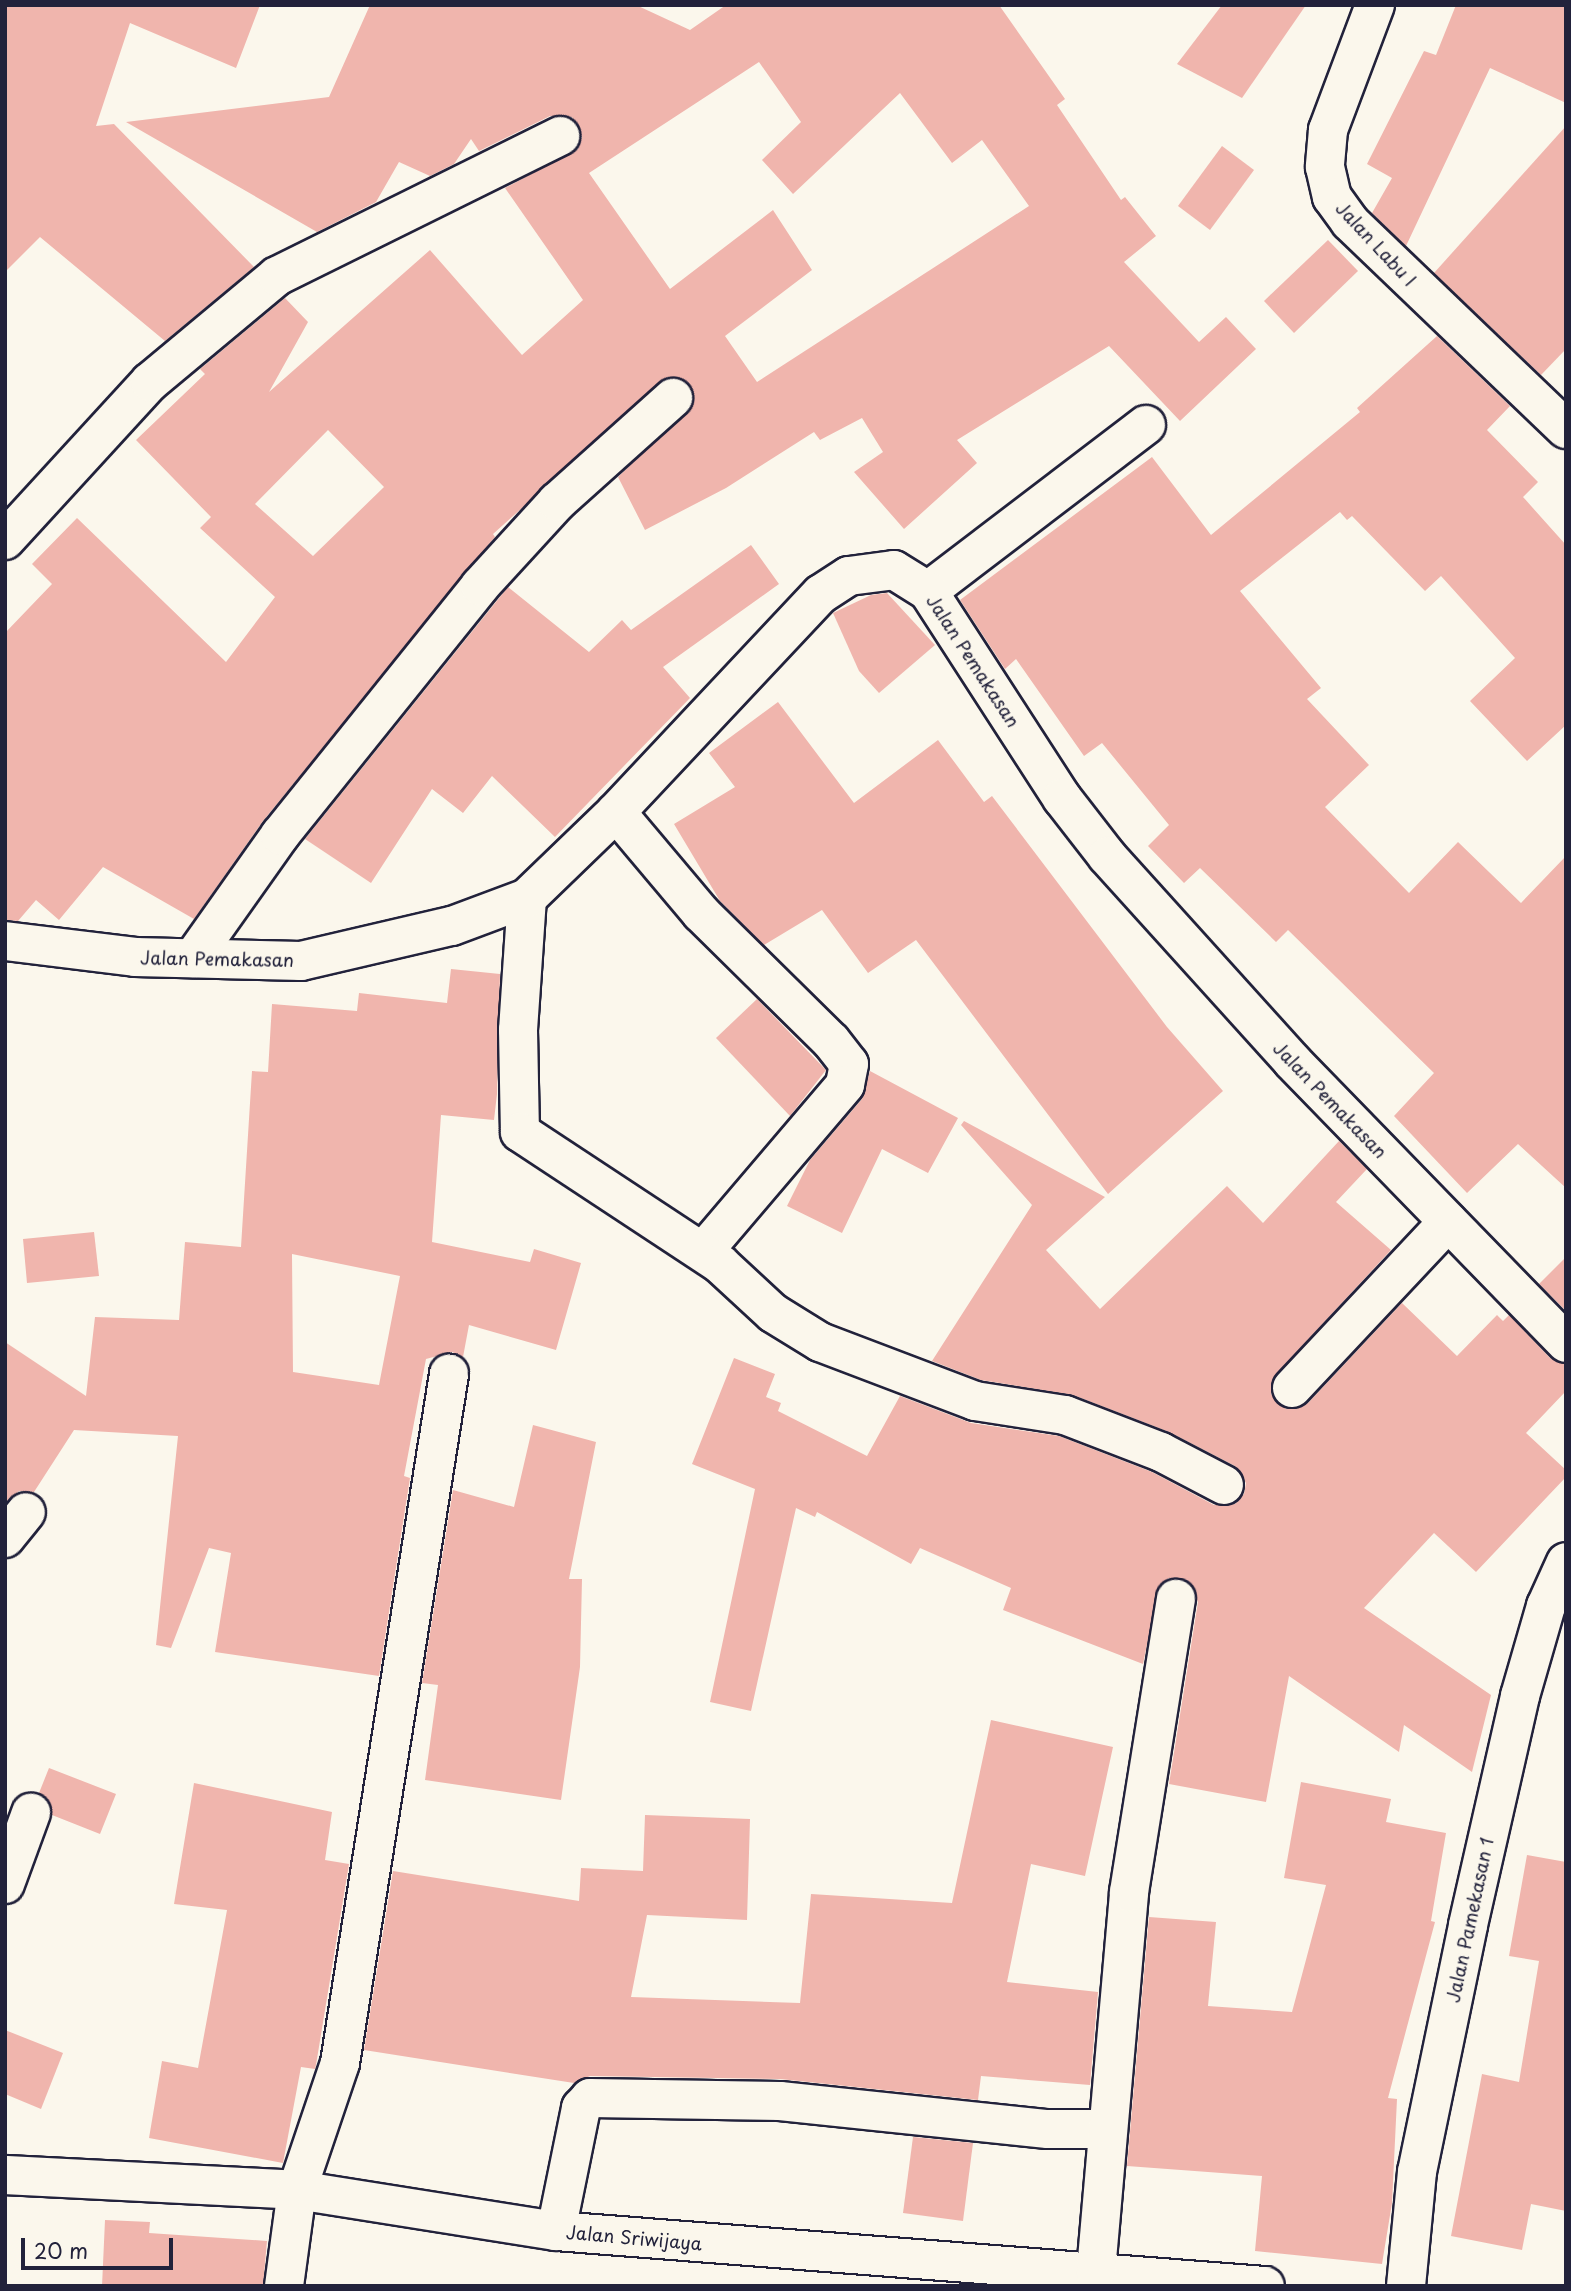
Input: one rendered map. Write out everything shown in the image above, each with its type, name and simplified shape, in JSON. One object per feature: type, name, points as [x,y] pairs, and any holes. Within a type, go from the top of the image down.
[{"type":"street","name":"Jalan Labu I","points":[[1375,5],[1328,130],[1325,167],[1332,197],[1360,232],[1566,429]]},
{"type":"street","points":[[5,540],[149,382],[277,276],[560,136]]},
{"type":"street","points":[[193,958],[281,835],[480,586],[557,502],[673,398]]},
{"type":"street","points":[[928,591],[1146,425]]},
{"type":"street","name":"Jalan Pemakasan","points":[[5,941],[135,957],[301,961],[452,926],[527,898],[617,811],[821,594],[849,576],[873,570],[894,570],[928,591],[1062,799],[1107,856],[1292,1061],[1566,1343]]},
{"type":"street","points":[[617,811],[701,913],[831,1041],[849,1064],[845,1085],[703,1252]]},
{"type":"street","points":[[527,898],[518,1030],[520,1132],[703,1252],[773,1313],[820,1342],[975,1401],[1065,1415],[1161,1452],[1224,1485]]},
{"type":"street","points":[[1292,1388],[1448,1222]]},
{"type":"street","points":[[284,2286],[297,2190],[340,2063],[449,1374]]},
{"type":"street","name":"Jalan Pamekasan 1","points":[[1406,2286],[1417,2172],[1468,1925],[1520,1696],[1546,1606],[1566,1562]]},
{"type":"street","points":[[1096,2271],[1129,1892],[1176,1599]]},
{"type":"street","points":[[5,1884],[31,1813]]},
{"type":"street","points":[[556,2231],[581,2108],[590,2098],[780,2101],[1048,2129],[1108,2129]]},
{"type":"street","name":"Jalan Sriwijaya","points":[[5,2175],[297,2190],[556,2231],[977,2275],[1096,2271],[1265,2286]]},
{"type":"building","points":[[5,5],[260,5],[236,68],[130,23],[96,126],[114,124],[254,267],[165,341],[40,237],[5,272]]},
{"type":"building","points":[[370,5],[636,5],[690,30],[726,5],[999,5],[1065,99],[1057,105],[1121,200],[1125,197],[1156,236],[1124,262],[1199,342],[1226,317],[1256,349],[1180,421],[1109,346],[957,440],[977,463],[904,529],[854,472],[883,452],[862,418],[820,440],[814,432],[726,488],[645,530],[618,477],[693,405],[689,383],[668,377],[493,534],[495,537],[263,821],[194,919],[103,867],[59,920],[36,900],[18,921],[5,920],[5,633],[52,584],[32,564],[77,518],[226,662],[275,597],[200,528],[211,517],[136,440],[205,374],[200,369],[285,298],[308,322],[269,392],[430,250],[522,355],[583,300],[505,188],[578,149],[582,137],[572,117],[550,116],[479,151],[471,139],[454,164],[430,176],[399,162],[376,202],[317,232],[126,122],[329,97]],"holes":[[[759,62],[801,122],[762,160],[793,194],[900,93],[952,163],[982,140],[1029,206],[757,382],[725,336],[812,270],[773,210],[670,289],[589,173]],[[328,430],[384,487],[313,556],[255,504]]]},
{"type":"building","points":[[1222,5],[1306,5],[1242,98],[1177,64]]},
{"type":"building","points":[[1456,5],[1566,5],[1566,103],[1490,68],[1406,246],[1372,213],[1392,178],[1367,164],[1424,51],[1436,55]]},
{"type":"building","points":[[1566,126],[1566,349],[1541,375],[1434,273]]},
{"type":"building","points":[[1222,146],[1254,170],[1210,230],[1178,206]]},
{"type":"building","points":[[1328,240],[1358,271],[1294,333],[1264,301]]},
{"type":"building","points":[[1437,336],[1510,406],[1487,430],[1538,482],[1523,497],[1566,545],[1566,725],[1527,761],[1470,701],[1515,658],[1441,576],[1425,591],[1352,516],[1347,520],[1340,512],[1240,591],[1321,688],[1307,699],[1369,765],[1325,807],[1409,893],[1458,842],[1521,903],[1566,856],[1566,1188],[1518,1144],[1467,1193],[1394,1116],[1434,1073],[1288,930],[1276,942],[1200,868],[1184,883],[1148,846],[1169,825],[1102,743],[1084,756],[1016,659],[1005,669],[960,600],[1152,457],[1211,535],[1360,412],[1357,408]]},
{"type":"building","points":[[751,545],[779,584],[663,667],[690,698],[555,837],[492,776],[463,813],[432,789],[371,883],[305,839],[508,587],[589,652],[622,620],[631,630]]},
{"type":"building","points":[[887,593],[935,645],[879,693],[859,671],[833,613],[871,595]]},
{"type":"building","points":[[778,702],[854,803],[938,740],[984,802],[992,796],[1167,1027],[1223,1091],[1108,1194],[916,940],[868,973],[822,910],[764,945],[720,901],[674,824],[735,787],[709,753]]},
{"type":"building","points":[[451,969],[500,974],[494,1120],[441,1115],[432,1242],[530,1262],[534,1249],[581,1263],[556,1350],[469,1325],[463,1357],[452,1352],[426,1359],[404,1476],[410,1478],[379,1676],[215,1652],[231,1553],[209,1548],[171,1648],[156,1645],[178,1436],[74,1430],[34,1492],[19,1491],[5,1503],[5,1342],[86,1396],[95,1317],[179,1320],[185,1242],[241,1247],[252,1071],[268,1072],[272,1004],[357,1011],[359,993],[447,1003]],"holes":[[[292,1254],[400,1276],[379,1385],[293,1372]]]},
{"type":"building","points":[[757,999],[826,1070],[790,1116],[716,1038]]},
{"type":"building","points":[[870,1071],[958,1118],[928,1173],[882,1149],[842,1233],[787,1206],[810,1160],[862,1099]]},
{"type":"building","points":[[964,1121],[1105,1197],[1046,1250],[1100,1309],[1227,1186],[1263,1223],[1339,1141],[1367,1169],[1336,1202],[1391,1250],[1276,1374],[1271,1394],[1286,1409],[1308,1403],[1402,1303],[1457,1356],[1497,1315],[1503,1321],[1509,1315],[1550,1358],[1566,1364],[1566,1391],[1526,1433],[1566,1470],[1566,1477],[1476,1572],[1434,1533],[1364,1608],[1491,1695],[1472,1772],[1404,1725],[1399,1752],[1289,1676],[1266,1802],[1169,1784],[1198,1602],[1189,1582],[1169,1578],[1159,1586],[1143,1664],[1003,1610],[1011,1588],[920,1548],[911,1564],[817,1512],[815,1517],[796,1508],[751,1711],[710,1702],[755,1489],[692,1464],[734,1358],[775,1374],[766,1397],[781,1403],[778,1411],[867,1456],[900,1396],[971,1423],[1059,1436],[1152,1472],[1214,1505],[1235,1504],[1244,1494],[1246,1483],[1235,1466],[1169,1432],[1073,1395],[981,1380],[932,1361],[1032,1205],[961,1125]]},
{"type":"building","points":[[94,1232],[99,1276],[27,1283],[23,1239]]},
{"type":"building","points":[[1566,1257],[1566,1311],[1539,1284]]},
{"type":"building","points":[[533,1425],[596,1442],[569,1579],[582,1579],[580,1667],[561,1800],[425,1780],[438,1685],[422,1683],[453,1490],[514,1507]]},
{"type":"building","points":[[991,1720],[1113,1747],[1085,1876],[1031,1864],[1007,1982],[1098,1992],[1090,2085],[981,2076],[978,2100],[780,2079],[590,2076],[574,2083],[364,2050],[393,1871],[579,1901],[581,1868],[643,1871],[645,1815],[750,1819],[747,1920],[647,1915],[631,1997],[800,2003],[811,1894],[952,1903]]},
{"type":"building","points":[[49,1768],[116,1794],[100,1834],[52,1815],[48,1800],[39,1793]]},
{"type":"building","points":[[1301,1782],[1391,1799],[1386,1822],[1446,1833],[1431,1921],[1435,1922],[1388,2098],[1397,2099],[1392,2203],[1382,2264],[1255,2251],[1262,2176],[1127,2166],[1149,1917],[1216,1922],[1208,2006],[1292,2012],[1326,1885],[1284,1878]]},
{"type":"building","points":[[194,1783],[332,1812],[325,1860],[349,1864],[316,2065],[315,2069],[301,2067],[283,2163],[149,2138],[162,2061],[198,2068],[227,1910],[174,1904]]},
{"type":"building","points":[[1527,1855],[1566,1862],[1566,2211],[1531,2204],[1522,2250],[1451,2236],[1482,2074],[1519,2082],[1539,1961],[1509,1956]]},
{"type":"building","points":[[5,2030],[63,2053],[41,2109],[5,2094]]},
{"type":"building","points":[[913,2137],[973,2143],[963,2221],[903,2213]]},
{"type":"building","points":[[105,2220],[150,2222],[149,2233],[267,2241],[263,2286],[102,2286]]}]
